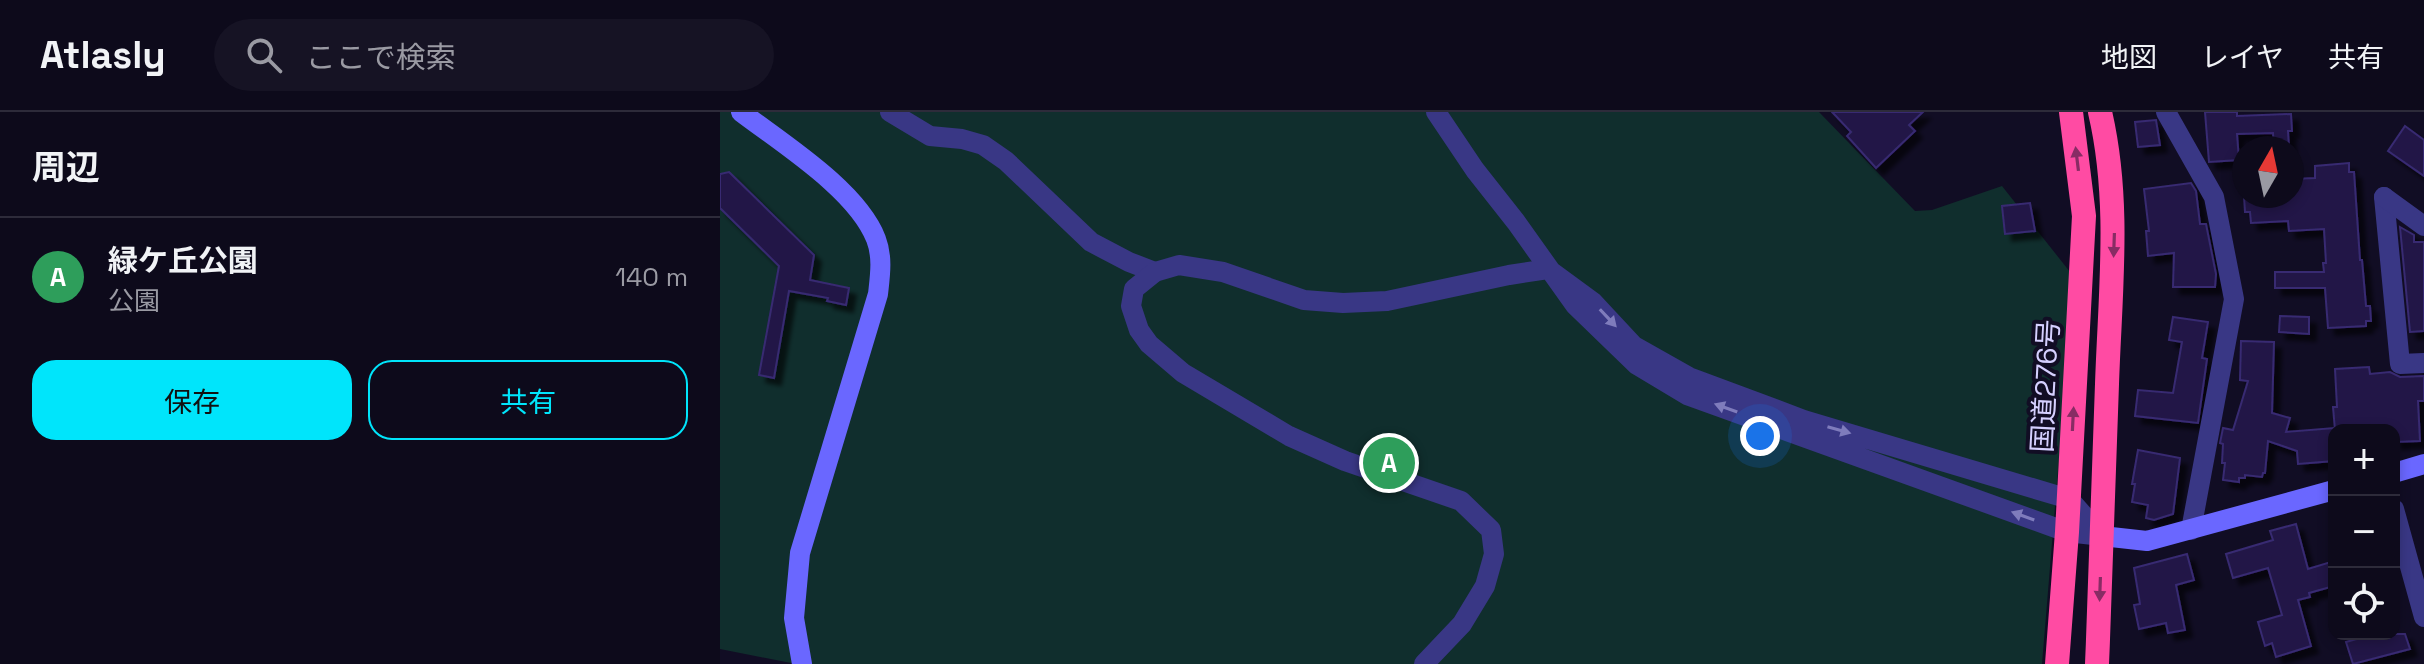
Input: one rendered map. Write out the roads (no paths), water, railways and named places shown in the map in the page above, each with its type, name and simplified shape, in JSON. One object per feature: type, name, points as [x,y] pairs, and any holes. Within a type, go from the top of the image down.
[{"type":"highway","name":"国道276号","points":[[2057,664],[2084,216],[2071,112]]},
{"type":"highway","points":[[2097,664],[2114,235],[2105,133],[2100,112]]},
{"type":"street","points":[[741,112],[835,184],[863,214],[877,240],[881,263],[878,294],[800,553],[794,618],[802,664]]},
{"type":"street","points":[[890,112],[930,136],[983,145],[1006,161],[1091,242],[1155,272]]},
{"type":"street","points":[[1436,112],[1575,305],[1637,365],[1687,395],[2067,532],[2147,541],[2328,492]]},
{"type":"street","points":[[2166,112],[2214,197],[2234,299],[2191,530]]},
{"type":"street","points":[[2424,226],[2384,197],[2400,364],[2424,363]]},
{"type":"street","points":[[1424,664],[1462,624],[1485,586],[1494,554],[1491,530],[1461,501],[1345,461],[1289,436],[1183,373],[1149,344],[1139,330],[1131,306],[1134,289],[1155,272],[1179,265],[1223,272],[1304,300],[1343,303],[1387,301],[1548,269],[1593,302],[1634,346],[1689,377],[1804,420],[2069,499],[2102,536]]},
{"type":"street","points":[[2400,471],[2424,464]]},
{"type":"street","points":[[2400,531],[2424,617]]},
{"type":"place","name":"緑ケ丘公園","points":[[1389,463]]}]
